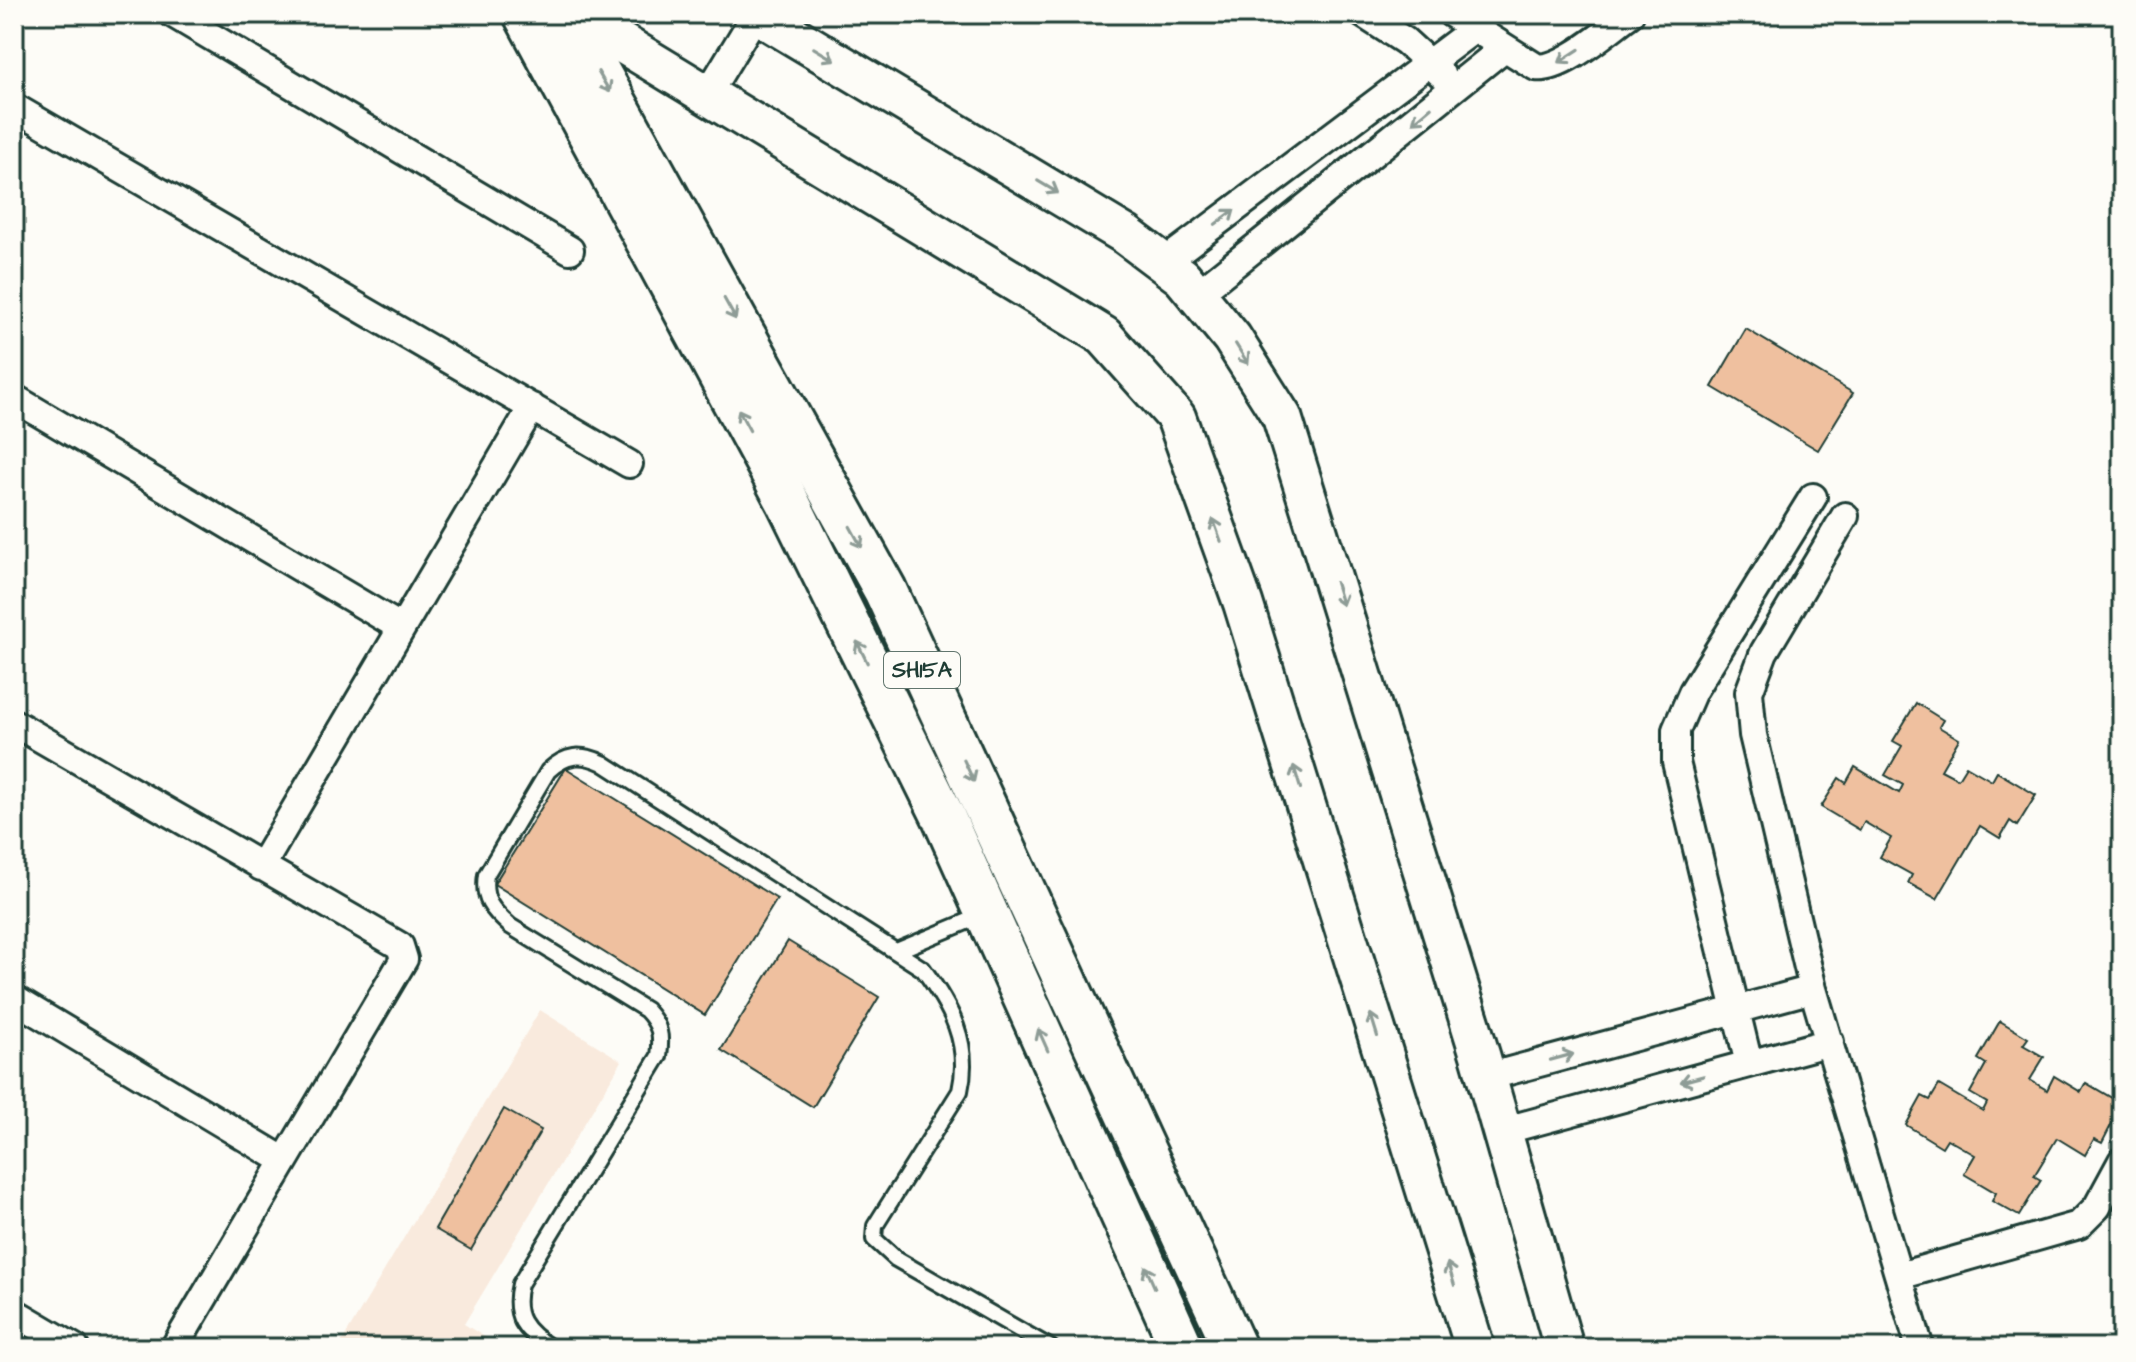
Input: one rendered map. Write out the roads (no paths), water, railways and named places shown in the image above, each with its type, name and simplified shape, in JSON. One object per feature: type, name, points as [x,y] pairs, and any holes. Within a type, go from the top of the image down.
[{"type":"main road","name":"SH15A","points":[[525,14],[787,500],[943,816],[1182,1348]]},
{"type":"main road","name":"SH15A","points":[[566,14],[885,590],[1235,1348]]},
{"type":"street","points":[[173,14],[570,250]]},
{"type":"street","points":[[574,14],[1104,336],[1176,417],[1243,603],[1475,1348]]},
{"type":"street","points":[[707,95],[757,14],[1126,235],[1163,263],[1196,295],[1232,338],[1282,417],[1487,1077],[1564,1348]]},
{"type":"street","points":[[1363,14],[1405,41],[1455,88]]},
{"type":"street","points":[[1163,263],[1430,62],[1463,22],[1544,69],[1562,62],[1630,14]]},
{"type":"street","points":[[1196,295],[1504,48]]},
{"type":"street","points":[[14,107],[629,464]]},
{"type":"street","points":[[14,398],[400,627]]},
{"type":"street","points":[[261,867],[532,407]]},
{"type":"street","points":[[1749,1064],[1676,762],[1676,730],[1693,691],[1813,497]]},
{"type":"street","points":[[1845,516],[1764,652],[1749,692],[1753,735],[1813,989],[1920,1348]]},
{"type":"street","points":[[14,723],[404,951],[404,959],[174,1348]]},
{"type":"street","points":[[1487,1077],[1813,989]]},
{"type":"street","points":[[14,999],[283,1160]]},
{"type":"street","points":[[1502,1131],[1830,1042]]},
{"type":"street","points":[[1899,1276],[2079,1225],[2097,1207],[2122,1161]]},
{"type":"street","points":[[14,1312],[75,1348]]},
{"type":"lane","points":[[551,1348],[520,1321],[516,1302],[520,1284],[659,1056],[662,1038],[658,1023],[646,1010],[510,926],[491,908],[483,891],[486,875],[548,771],[561,758],[586,756],[603,763],[899,950],[923,969],[942,994],[961,1038],[966,1067],[960,1091],[875,1226],[874,1239],[896,1259],[1051,1348]]},
{"type":"lane","points":[[899,950],[987,914]]}]
